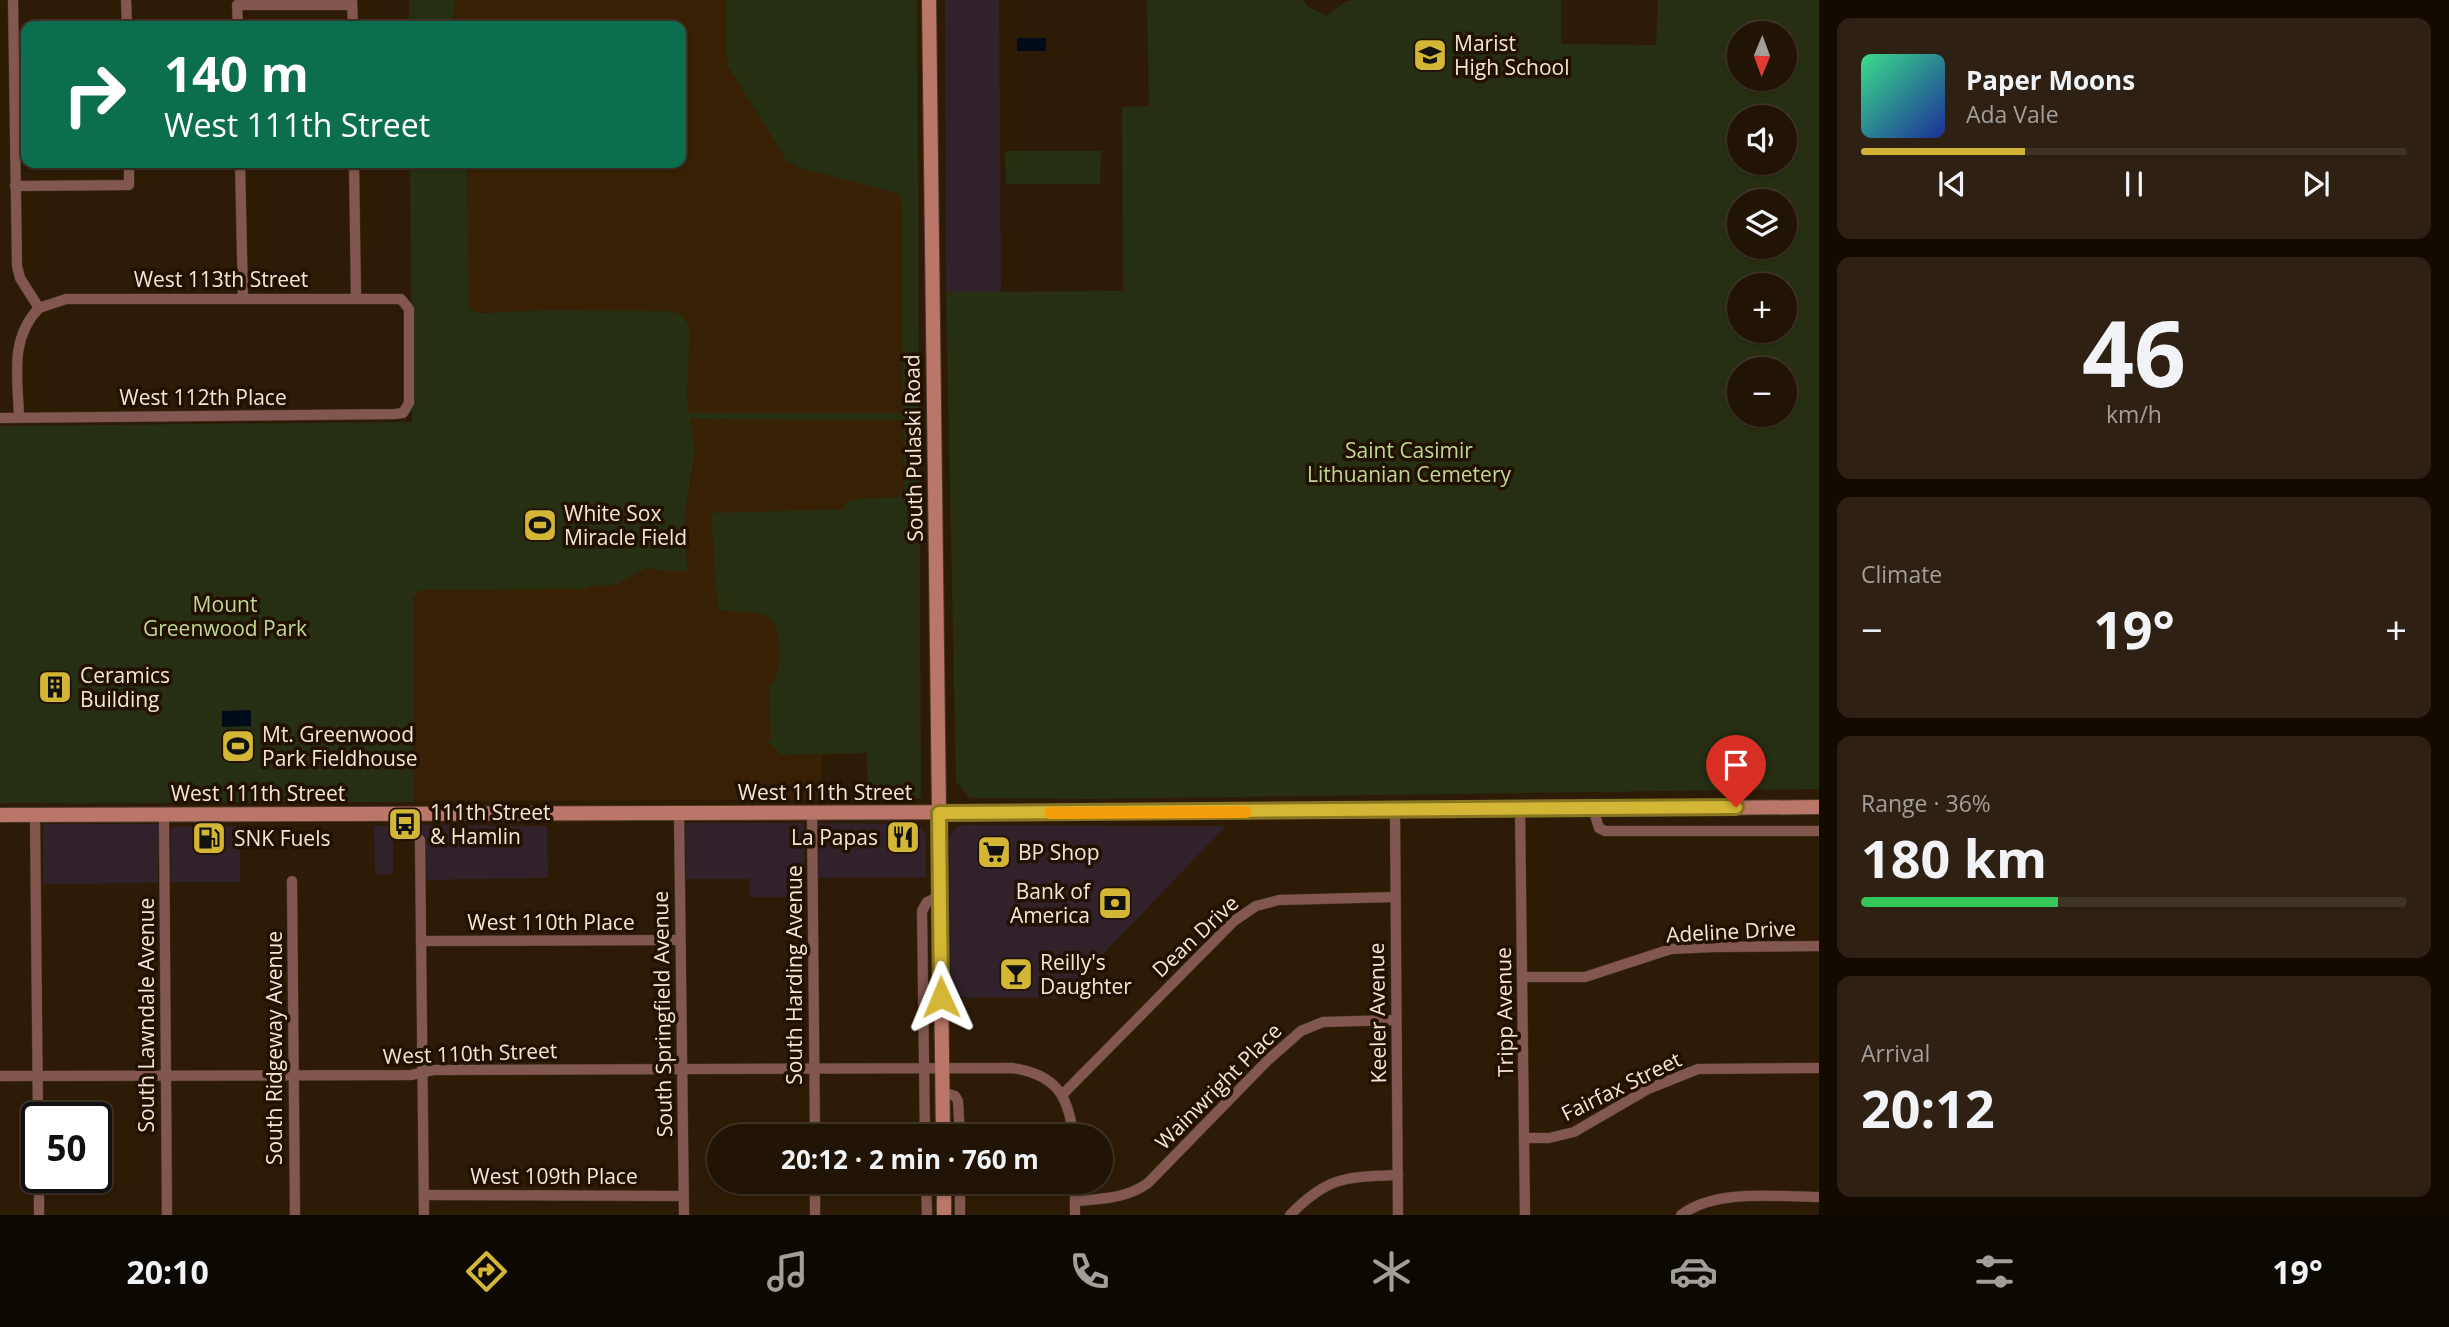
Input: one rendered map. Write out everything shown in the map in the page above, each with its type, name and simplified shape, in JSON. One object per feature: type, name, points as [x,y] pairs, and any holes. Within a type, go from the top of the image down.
[{"type":"main road","name":"South Pulaski Road","points":[[929,0],[943,1124]]},
{"type":"main road","name":"West 111th Street","points":[[0,815],[1395,811],[1819,807]]},
{"type":"main road","points":[[944,1194],[944,1215]]},
{"type":"street","points":[[13,0],[17,266],[25,288],[39,308],[28,319],[20,337],[19,417]]},
{"type":"street","points":[[126,0],[127,21]]},
{"type":"street","points":[[238,21],[237,5],[352,3],[353,21]]},
{"type":"street","points":[[15,186],[129,185],[129,168]]},
{"type":"street","points":[[240,168],[243,297]]},
{"type":"street","points":[[355,168],[356,298]]},
{"type":"street","name":"West 113th Street","points":[[39,308],[66,299],[396,298],[405,302],[409,309],[409,403],[405,411]]},
{"type":"street","name":"West 112th Place","points":[[0,418],[395,414],[405,411]]},
{"type":"street","name":"Tripp Avenue","points":[[1520,809],[1525,1215]]},
{"type":"street","points":[[1593,809],[1599,828],[1605,831],[1819,831]]},
{"type":"street","name":"Keeler Avenue","points":[[1395,811],[1398,1215]]},
{"type":"street","name":"South Springfield Avenue","points":[[679,813],[684,1215]]},
{"type":"street","name":"South Harding Avenue","points":[[812,813],[814,1124]]},
{"type":"street","points":[[35,815],[38,1102]]},
{"type":"street","name":"South Lawndale Avenue","points":[[164,815],[167,1215]]},
{"type":"street","points":[[420,840],[424,1215]]},
{"type":"street","name":"South Ridgeway Avenue","points":[[292,881],[295,1215]]},
{"type":"street","points":[[925,1124],[922,911],[927,902],[940,897]]},
{"type":"street","name":"Dean Drive","points":[[1063,1094],[1234,921],[1256,906],[1290,898],[1395,897]]},
{"type":"street","name":"West 110th Place","points":[[421,941],[680,940]]},
{"type":"street","name":"Adeline Drive","points":[[1522,977],[1585,976],[1671,949],[1819,946]]},
{"type":"street","name":"Wainwright Place","points":[[1075,1201],[1114,1199],[1148,1183],[1268,1060],[1301,1031],[1324,1022],[1396,1020]]},
{"type":"street","name":"West 110th Street","points":[[0,1076],[411,1075],[434,1070],[1012,1068],[1031,1071],[1050,1082],[1063,1094]]},
{"type":"street","name":"Fairfax Street","points":[[1524,1138],[1549,1138],[1574,1132],[1648,1089],[1698,1069],[1819,1068]]},
{"type":"street","points":[[942,1092],[955,1096],[958,1101],[959,1124]]},
{"type":"street","points":[[1063,1094],[1071,1124]]},
{"type":"street","points":[[1290,1215],[1319,1189],[1337,1180],[1398,1175]]},
{"type":"street","points":[[39,1193],[39,1215]]},
{"type":"street","points":[[815,1194],[815,1215]]},
{"type":"street","points":[[926,1194],[927,1215]]},
{"type":"street","points":[[960,1194],[961,1215]]},
{"type":"street","points":[[1075,1194],[1075,1215]]},
{"type":"street","name":"West 109th Place","points":[[424,1195],[683,1196]]},
{"type":"street","points":[[1681,1215],[1698,1204],[1716,1199],[1819,1196]]},
{"type":"shaded area","points":[[455,0],[917,0],[921,795],[918,799],[868,798],[867,753],[822,755],[820,799],[413,802],[413,598],[420,590],[616,585],[647,568],[688,571],[685,514],[694,462],[687,400],[690,328],[676,312],[552,310],[480,313],[468,309],[467,168],[686,168],[686,21],[453,21]]},
{"type":"shaded area","points":[[945,0],[999,0],[1001,292],[946,292]]},
{"type":"shaded area","points":[[685,823],[804,823],[804,897],[750,897],[749,879],[686,879]]},
{"type":"shaded area","points":[[817,823],[917,824],[926,834],[926,877],[818,878]]},
{"type":"shaded area","points":[[43,824],[159,824],[158,883],[43,884]]},
{"type":"shaded area","points":[[393,825],[393,874],[375,875],[374,826]]},
{"type":"shaded area","points":[[419,825],[547,826],[548,878],[420,880]]},
{"type":"shaded area","points":[[240,826],[240,882],[170,882],[171,827]]},
{"type":"shaded area","points":[[1226,826],[1061,998],[951,997],[949,837],[957,827]]},
{"type":"green space","points":[[409,0],[455,0],[453,21],[409,21]]},
{"type":"green space","name":"Mount Greenwood Park","points":[[726,0],[917,0],[921,795],[918,799],[868,798],[867,753],[782,755],[767,742],[771,738],[769,685],[778,671],[779,638],[771,620],[764,615],[718,610],[711,513],[843,509],[845,504],[855,499],[898,497],[904,490],[904,420],[690,419],[695,451],[685,514],[688,571],[647,568],[616,585],[588,586],[587,589],[420,590],[413,598],[413,802],[0,803],[0,426],[412,422],[410,168],[467,168],[469,309],[480,313],[551,310],[670,311],[681,314],[690,328],[687,400],[689,413],[903,413],[901,194],[800,168],[787,161],[728,66]]},
{"type":"green space","name":"Saint Casimir Lithuanian Cemetery","points":[[1147,0],[1303,0],[1307,6],[1326,16],[1352,0],[1561,0],[1561,44],[1656,45],[1658,0],[1819,0],[1819,789],[1090,799],[970,798],[956,782],[946,292],[1123,291],[1122,107],[1149,106]]},
{"type":"green space","points":[[1005,151],[1101,151],[1100,184],[1006,184]]},
{"type":"water","points":[[1017,38],[1046,38],[1046,51],[1017,51]]},
{"type":"water","points":[[251,710],[251,726],[222,727],[222,711]]},
{"type":"slow traffic","points":[[1050,813],[1246,812]]},
{"type":"place","name":"Marist High School","points":[[1430,55]]},
{"type":"place","name":"White Sox Miracle Field","points":[[540,525]]},
{"type":"place","name":"Ceramics Building","points":[[55,687]]},
{"type":"place","name":"Mt. Greenwood Park Fieldhouse","points":[[238,746]]},
{"type":"place","name":"111th Street & Hamlin","points":[[405,824]]},
{"type":"place","name":"La Papas","points":[[903,837]]},
{"type":"place","name":"SNK Fuels","points":[[209,838]]},
{"type":"place","name":"BP Shop","points":[[994,852]]},
{"type":"place","name":"Bank of America","points":[[1115,903]]},
{"type":"place","name":"Reilly's Daughter","points":[[1016,974]]},
{"type":"route","points":[[941,997],[939,813],[1736,807]]}]
